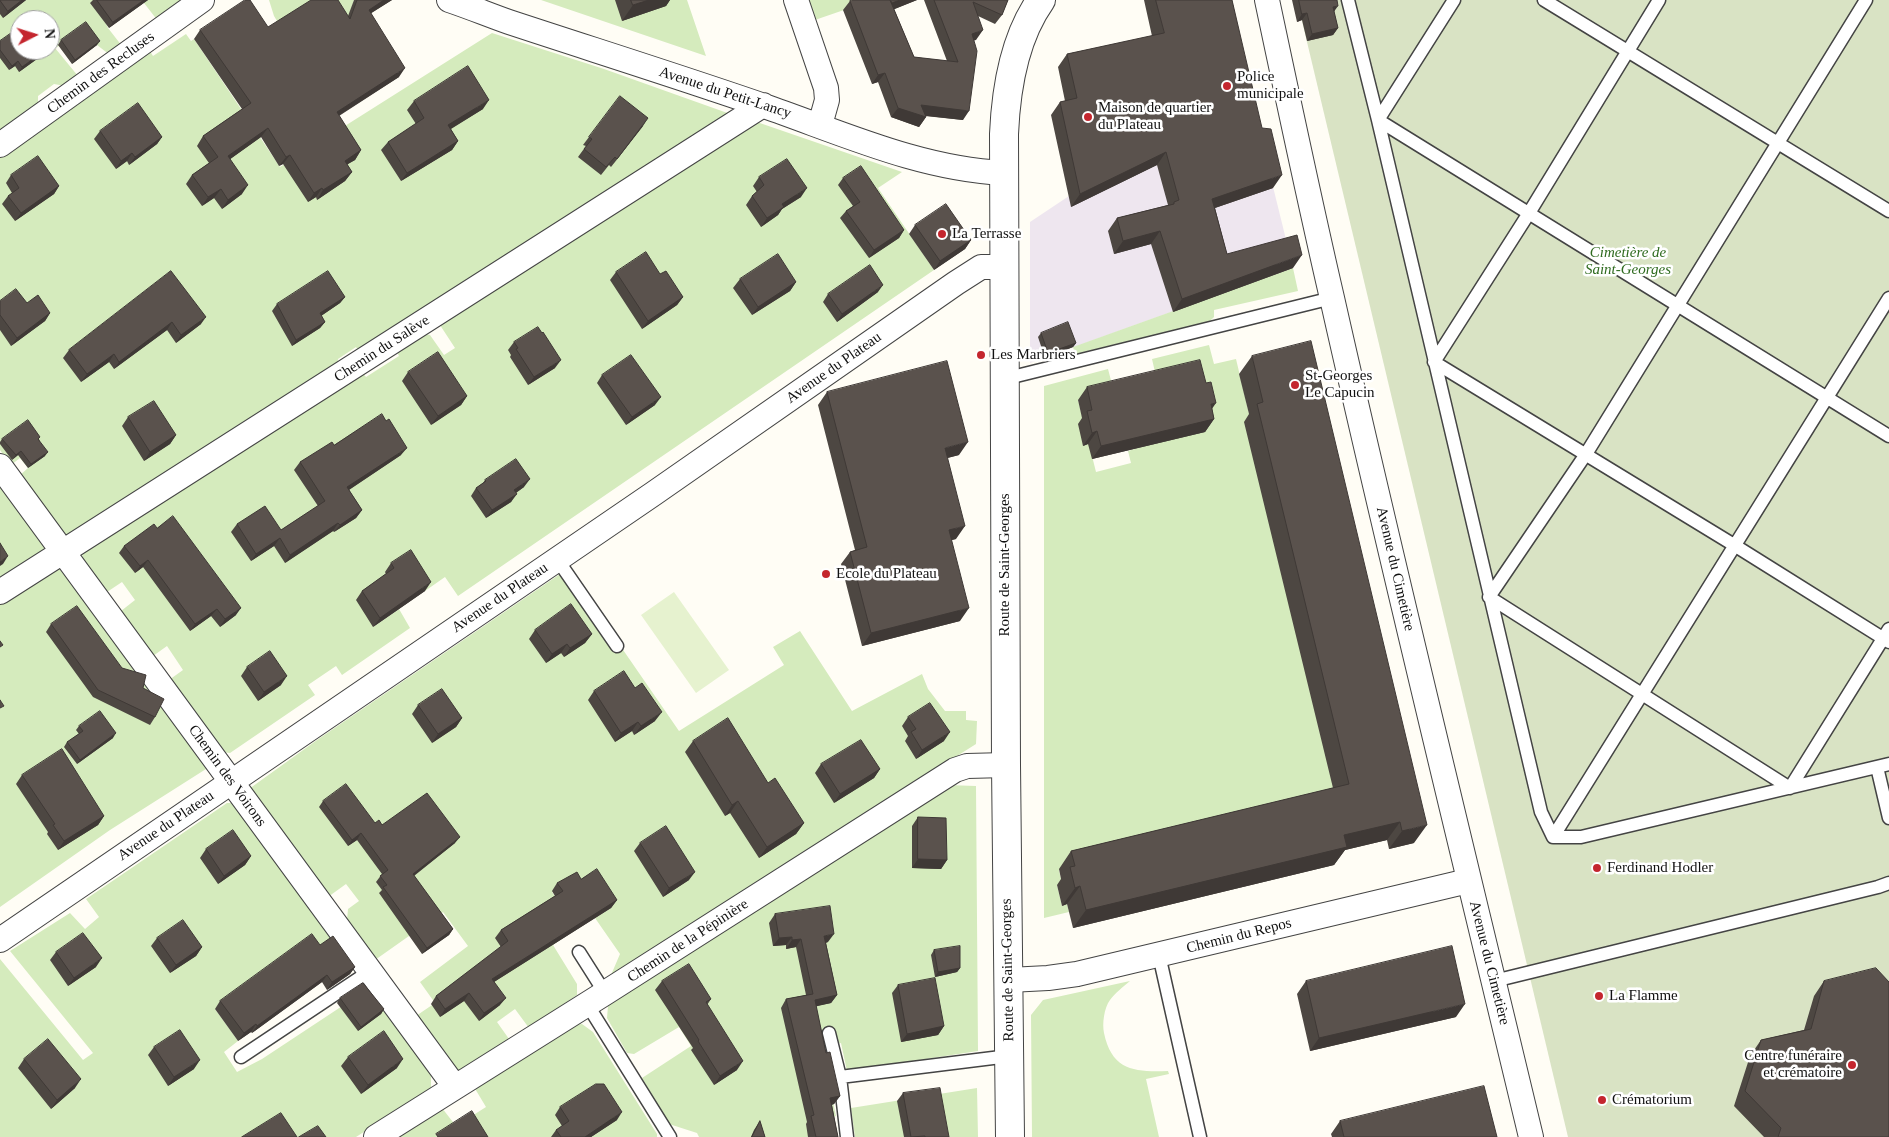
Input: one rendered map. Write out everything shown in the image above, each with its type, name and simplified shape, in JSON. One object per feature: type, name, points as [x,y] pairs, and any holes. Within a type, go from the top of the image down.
[{"type":"street","name":"Chemin des Recluses","points":[[0,145],[202,0]]},
{"type":"street","name":"Avenue du Petit-Lancy","points":[[449,0],[475,4],[500,19],[763,105],[882,149],[981,172],[1004,173]]},
{"type":"street","points":[[796,0],[826,88],[827,100],[820,125]]},
{"type":"street","name":"Route de Saint-Georges","points":[[1010,1137],[1003,266],[1005,107],[1016,52],[1041,0]]},
{"type":"street","name":"Avenue du Cimetière","points":[[1266,0],[1332,298],[1468,881],[1494,981],[1530,1137]]},
{"type":"street","name":"Chemin du Salève","points":[[0,592],[763,105]]},
{"type":"street","name":"Avenue du Plateau","points":[[0,940],[962,279],[981,267],[1003,266]]},
{"type":"street","name":"Chemin des Voirons","points":[[0,466],[455,1087]]},
{"type":"street","name":"Chemin de la Pépinière","points":[[376,1137],[955,770],[967,766],[1006,765]]},
{"type":"street","name":"Chemin du Repos","points":[[1008,980],[1077,974],[1468,881]]},
{"type":"lane","points":[[1348,0],[1541,812],[1553,837]]},
{"type":"lane","points":[[1378,120],[1454,0]]},
{"type":"lane","points":[[1544,0],[1889,211]]},
{"type":"lane","points":[[1434,362],[1529,213],[1660,0]]},
{"type":"lane","points":[[1489,597],[1586,454],[1866,0]]},
{"type":"lane","points":[[1378,120],[1889,436]]},
{"type":"lane","points":[[1004,378],[1332,298]]},
{"type":"lane","points":[[1553,837],[1889,298]]},
{"type":"lane","points":[[1434,362],[1887,637],[1790,788]]},
{"type":"lane","points":[[557,559],[617,646]]},
{"type":"lane","points":[[1489,597],[1790,788]]},
{"type":"lane","points":[[1553,837],[1582,837],[1883,765],[1889,818]]},
{"type":"lane","points":[[1494,981],[1889,883]]},
{"type":"lane","points":[[579,952],[596,999],[670,1137]]},
{"type":"lane","points":[[1159,955],[1200,1137]]},
{"type":"lane","points":[[241,1057],[370,971]]},
{"type":"lane","points":[[829,1033],[840,1077],[847,1137]]},
{"type":"lane","points":[[840,1077],[1009,1056]]},
{"type":"shaded area","points":[[1262,142],[1293,268],[1030,363],[1030,222],[1078,190],[1140,155]]},
{"type":"green space","points":[[0,0],[95,0],[108,28],[122,46],[110,55],[97,45],[60,46],[60,10],[10,10],[10,60],[60,60],[60,54],[78,76],[65,86],[54,84],[38,96],[38,105],[0,131]]},
{"type":"green space","points":[[128,0],[187,0],[158,21],[144,3]]},
{"type":"green space","points":[[269,0],[354,0],[351,10],[358,21],[299,57],[274,16]]},
{"type":"green space","points":[[541,0],[687,0],[706,56]]},
{"type":"green space","points":[[805,0],[873,0],[812,21]]},
{"type":"green space","name":"Cimetière de Saint-Georges","points":[[1297,0],[1889,0],[1889,1137],[1568,1137]]},
{"type":"green space","points":[[492,33],[604,69],[733,115],[360,354],[356,347],[338,359],[337,368],[70,537],[64,536],[19,476],[28,468],[20,458],[11,465],[0,450],[0,153],[148,48],[153,56],[186,34],[191,41],[194,39],[280,167]]},
{"type":"green space","points":[[754,121],[902,172],[878,188],[934,270],[458,596],[445,577],[425,591],[386,572],[388,577],[373,627],[399,609],[410,628],[342,675],[336,666],[308,685],[315,695],[230,753],[222,752],[169,680],[183,670],[167,646],[153,656],[121,611],[135,600],[122,582],[107,592],[82,559],[83,550],[361,371],[366,377],[399,356],[396,350],[421,333],[430,335],[444,355],[455,348],[438,322]]},
{"type":"green space","points":[[1293,268],[1298,291],[1214,310],[1214,317],[1210,321],[1075,354],[1073,347]]},
{"type":"green space","points":[[1209,345],[1214,364],[1236,359],[1351,841],[1059,870],[1062,884],[1057,885],[1062,906],[1067,904],[1069,912],[1044,918],[1044,386],[1108,369],[1114,392],[1078,400],[1096,472],[1131,463],[1128,451],[1148,445],[1157,381],[1152,359]]},
{"type":"green space","points":[[0,483],[45,546],[43,554],[0,581]]},
{"type":"green space","points":[[53,568],[62,569],[207,765],[206,769],[110,830],[0,907],[0,602]]},
{"type":"green space","points":[[560,574],[619,644],[679,731],[784,665],[773,647],[800,631],[852,711],[922,674],[928,689],[945,711],[966,711],[966,720],[977,721],[976,744],[611,975],[620,954],[595,918],[611,908],[552,892],[557,899],[544,908],[563,938],[553,945],[577,984],[577,995],[529,1028],[515,1009],[497,1022],[509,1039],[458,1072],[416,1016],[435,1003],[420,982],[468,946],[443,912],[375,960],[347,920],[348,909],[359,901],[346,884],[328,897],[249,789],[317,740]]},
{"type":"green space","points":[[674,592],[729,670],[696,693],[641,615]]},
{"type":"green space","points":[[947,785],[976,786],[978,1051],[847,1071],[841,1043],[821,1047],[836,1116],[827,1119],[831,1137],[699,1137],[697,1133],[669,1124],[642,1078],[691,1046],[679,1027],[634,1054],[627,1053],[607,1018],[608,1006],[620,993]]},
{"type":"green space","points":[[227,803],[236,803],[349,960],[215,1009],[238,1041],[224,1052],[237,1072],[262,1059],[371,987],[431,1074],[431,1089],[356,1137],[0,1137],[0,959],[83,1060],[93,1053],[10,951],[70,913],[85,929],[99,917],[86,899]]},
{"type":"green space","points":[[1130,981],[1114,995],[1106,1007],[1103,1025],[1104,1033],[1113,1055],[1127,1067],[1145,1071],[1168,1071],[1169,1074],[1146,1079],[1159,1137],[1032,1137],[1031,1015],[1043,1000]]},
{"type":"green space","points":[[582,1024],[593,1032],[657,1134],[657,1137],[396,1137],[442,1108],[456,1126],[486,1107],[474,1087],[572,1025]]},
{"type":"green space","points":[[977,1088],[978,1137],[855,1137],[851,1108]]},
{"type":"building","points":[[0,0],[22,0],[8,11]]},
{"type":"building","points":[[97,0],[144,0],[113,22]]},
{"type":"building","points":[[245,0],[250,0],[268,27],[311,0],[338,0],[350,19],[357,0],[384,0],[369,10],[405,68],[337,112],[361,150],[345,161],[352,172],[323,190],[322,188],[314,193],[290,155],[286,157],[268,128],[228,156],[248,185],[228,200],[221,189],[208,197],[192,175],[218,157],[203,136],[251,103],[200,30]]},
{"type":"building","points":[[631,0],[649,0],[633,5]]},
{"type":"building","points":[[890,0],[914,57],[958,62],[934,0],[1008,0],[1002,15],[973,2],[983,30],[972,34],[977,51],[969,111],[921,105],[926,117],[898,108],[885,73],[878,75],[850,1]]},
{"type":"building","points":[[1156,0],[1232,0],[1262,128],[1271,129],[1282,175],[1212,199],[1227,254],[1297,235],[1302,255],[1182,299],[1160,231],[1123,241],[1117,218],[1174,204],[1174,202],[1179,200],[1166,152],[1080,194],[1060,102],[1077,98],[1067,54],[1164,33]]},
{"type":"building","points":[[1299,0],[1337,0],[1338,6],[1333,7],[1338,28],[1312,34],[1307,13],[1302,14]]},
{"type":"building","points":[[86,22],[100,41],[75,60],[61,40]]},
{"type":"building","points":[[10,34],[10,60],[32,60],[22,67],[18,61],[12,66],[0,50],[0,41]]},
{"type":"building","points":[[468,66],[489,100],[448,125],[458,141],[407,173],[388,142],[424,118],[414,101]]},
{"type":"building","points":[[620,96],[648,118],[617,159],[615,157],[606,167],[584,149],[592,139],[589,137]]},
{"type":"building","points":[[138,103],[162,137],[135,157],[132,153],[121,161],[100,131]]},
{"type":"building","points":[[38,156],[59,186],[21,213],[8,196],[19,188],[11,175]]},
{"type":"building","points":[[787,159],[807,188],[782,204],[784,207],[767,218],[752,196],[764,185],[759,177]]},
{"type":"building","points":[[861,166],[904,230],[874,250],[846,211],[860,202],[843,178]]},
{"type":"building","points":[[946,204],[971,240],[940,261],[915,225]]},
{"type":"building","points":[[646,252],[660,274],[666,271],[683,297],[648,321],[616,272]]},
{"type":"building","points":[[778,254],[796,282],[758,307],[740,279]]},
{"type":"building","points":[[870,265],[883,285],[842,314],[828,294]]},
{"type":"building","points":[[171,271],[206,317],[181,335],[172,322],[119,362],[114,354],[87,374],[69,350]]},
{"type":"building","points":[[328,271],[345,297],[320,313],[325,322],[296,340],[277,304]]},
{"type":"building","points":[[16,289],[27,303],[38,295],[50,313],[17,338],[0,315],[0,301]]},
{"type":"building","points":[[1068,322],[1076,343],[1048,353],[1041,333]]},
{"type":"building","points":[[538,327],[561,360],[534,377],[516,349],[518,348],[514,342]]},
{"type":"building","points":[[1311,341],[1427,825],[1402,831],[1400,822],[1344,835],[1347,847],[1086,910],[1080,886],[1075,888],[1070,867],[1075,866],[1071,851],[1349,784],[1257,404],[1263,402],[1252,356]]},
{"type":"building","points":[[438,352],[467,396],[438,416],[408,372]]},
{"type":"building","points":[[631,355],[661,397],[632,417],[602,375]]},
{"type":"building","points":[[1200,360],[1206,383],[1211,382],[1216,403],[1211,404],[1214,419],[1101,446],[1097,431],[1092,433],[1087,411],[1092,410],[1087,387]]},
{"type":"building","points":[[947,361],[968,442],[945,448],[965,526],[949,530],[969,608],[871,633],[850,552],[867,547],[827,392]]},
{"type":"building","points":[[154,401],[176,435],[150,452],[128,417]]},
{"type":"building","points":[[382,414],[386,421],[389,419],[407,448],[347,487],[362,510],[340,525],[338,523],[290,555],[280,538],[256,554],[237,524],[265,506],[281,530],[325,501],[300,462],[332,442],[334,445]]},
{"type":"building","points":[[28,420],[40,437],[38,439],[48,452],[31,464],[21,451],[16,455],[2,439]]},
{"type":"building","points":[[516,459],[530,479],[514,490],[517,494],[492,510],[476,488]]},
{"type":"building","points":[[173,516],[241,608],[225,619],[217,609],[195,624],[148,560],[140,566],[124,546],[154,524],[157,528]]},
{"type":"building","points":[[0,543],[8,556],[0,562]]},
{"type":"building","points":[[411,550],[431,582],[380,618],[362,591],[394,568],[391,563]]},
{"type":"building","points":[[571,604],[592,634],[570,648],[567,644],[552,654],[535,630]]},
{"type":"building","points":[[77,606],[122,668],[146,675],[143,688],[164,699],[155,717],[98,690],[51,624]]},
{"type":"building","points":[[270,651],[287,676],[264,692],[247,667]]},
{"type":"building","points":[[624,671],[635,688],[642,683],[662,712],[641,726],[638,722],[621,733],[594,691]]},
{"type":"building","points":[[442,689],[462,718],[438,734],[418,705]]},
{"type":"building","points":[[0,700],[4,706],[0,708]]},
{"type":"building","points":[[930,703],[950,732],[922,750],[911,732],[916,729],[908,717]]},
{"type":"building","points":[[100,711],[116,733],[80,760],[67,742],[83,731],[79,726]]},
{"type":"building","points":[[728,718],[768,783],[775,778],[804,823],[767,847],[738,801],[732,805],[693,741]]},
{"type":"building","points":[[861,740],[880,769],[840,794],[821,764]]},
{"type":"building","points":[[62,749],[104,816],[64,841],[53,825],[55,824],[22,775]]},
{"type":"building","points":[[346,784],[375,823],[379,820],[382,825],[427,793],[460,837],[413,874],[453,929],[427,948],[383,887],[387,885],[380,876],[388,870],[361,833],[352,840],[323,801]]},
{"type":"building","points":[[918,817],[946,818],[947,860],[918,859]]},
{"type":"building","points":[[666,826],[695,872],[669,888],[640,843]]},
{"type":"building","points":[[233,830],[251,856],[224,876],[206,849]]},
{"type":"building","points":[[597,869],[617,900],[492,979],[506,998],[484,1013],[469,993],[445,1009],[436,996],[508,941],[501,930],[563,891],[557,883],[577,872],[581,879]]},
{"type":"building","points":[[830,906],[834,934],[824,936],[837,995],[815,1000],[826,1053],[830,1052],[840,1096],[830,1098],[838,1137],[816,1137],[811,1116],[814,1115],[786,999],[813,994],[801,939],[792,940],[792,937],[779,938],[775,914]]},
{"type":"building","points":[[183,920],[202,947],[176,965],[157,938]]},
{"type":"building","points":[[83,933],[102,958],[74,978],[56,952]]},
{"type":"building","points":[[312,934],[320,945],[333,936],[355,967],[332,982],[327,975],[257,1026],[256,1024],[244,1033],[220,1001]]},
{"type":"building","points":[[960,946],[960,968],[938,972],[934,950]]},
{"type":"building","points":[[1452,946],[1465,1004],[1319,1038],[1306,981]]},
{"type":"building","points":[[689,964],[711,999],[706,1002],[743,1061],[720,1076],[662,981]]},
{"type":"building","points":[[1876,968],[1889,982],[1889,1137],[1778,1137],[1781,1128],[1745,1091],[1761,1040],[1811,1029],[1824,981]]},
{"type":"building","points":[[935,978],[944,1026],[907,1034],[898,985]]},
{"type":"building","points":[[363,983],[384,1009],[361,1027],[340,998]]},
{"type":"building","points":[[180,1030],[200,1060],[174,1077],[154,1047]]},
{"type":"building","points":[[384,1031],[403,1059],[368,1085],[348,1057]]},
{"type":"building","points":[[48,1039],[81,1079],[57,1100],[24,1059]]},
{"type":"building","points":[[596,1084],[604,1084],[622,1112],[585,1137],[561,1137],[556,1130],[569,1121],[560,1107]]},
{"type":"building","points":[[1484,1086],[1497,1137],[1344,1137],[1340,1121]]},
{"type":"building","points":[[940,1088],[949,1137],[911,1137],[903,1093]]},
{"type":"building","points":[[472,1111],[488,1137],[438,1137],[436,1134]]},
{"type":"building","points":[[281,1113],[297,1137],[242,1137]]},
{"type":"building","points":[[760,1121],[765,1137],[752,1137]]},
{"type":"building","points":[[318,1126],[326,1137],[299,1137]]},
{"type":"place","name":"Police municipale","points":[[1227,86]]},
{"type":"place","name":"Maison de quartier du Plateau","points":[[1088,117]]},
{"type":"place","name":"La Terrasse","points":[[942,234]]},
{"type":"place","name":"Les Marbriers","points":[[981,355]]},
{"type":"place","name":"St-Georges Le Capucin","points":[[1295,385]]},
{"type":"place","name":"Ecole du Plateau","points":[[826,574]]},
{"type":"place","name":"Ferdinand Hodler","points":[[1597,868]]},
{"type":"place","name":"La Flamme","points":[[1599,996]]},
{"type":"place","name":"Centre funéraire et crématoire","points":[[1852,1065]]},
{"type":"place","name":"Crématorium","points":[[1602,1100]]}]
